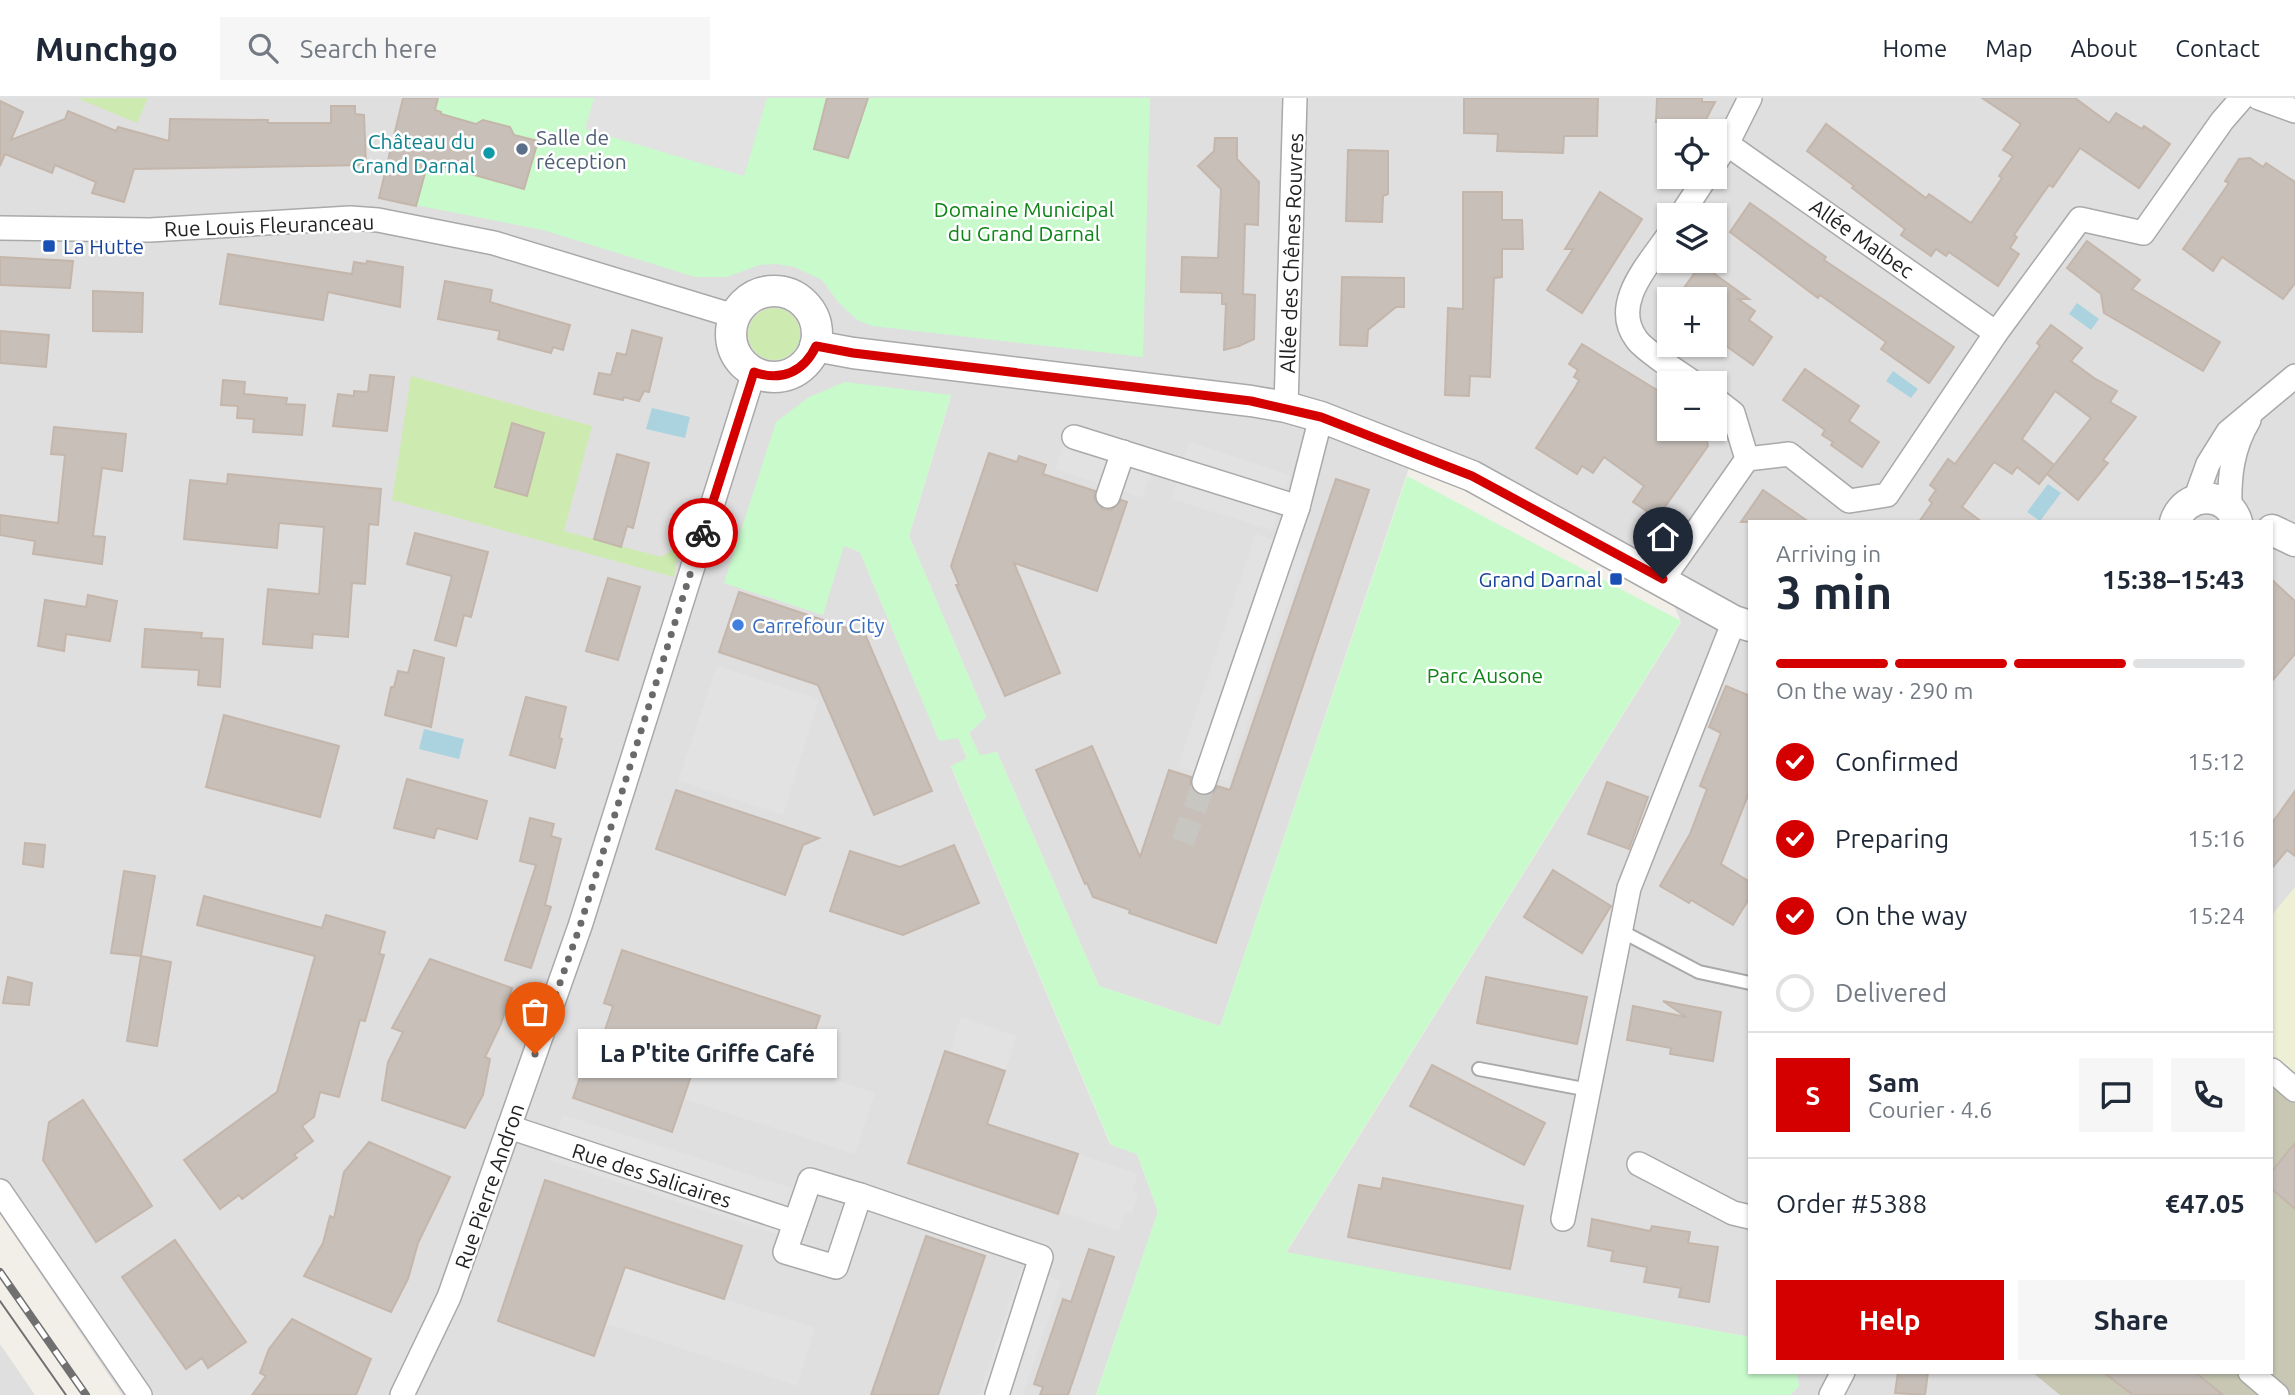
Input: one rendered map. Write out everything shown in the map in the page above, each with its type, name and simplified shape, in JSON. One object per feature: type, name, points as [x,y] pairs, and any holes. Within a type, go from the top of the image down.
[{"type":"street","name":"Allée des Chênes Rouvres","points":[[1286,407],[1295,98]]},
{"type":"street","points":[[1727,142],[1750,98]]},
{"type":"street","points":[[1663,579],[1747,459],[1789,454],[1849,501],[1887,495],[1996,332],[2080,219],[2143,233],[2222,121],[2242,98]]},
{"type":"street","points":[[2259,98],[2295,111]]},
{"type":"street","name":"Allée Malbec","points":[[1727,158],[1996,332]]},
{"type":"street","name":"Rue Louis Fleuranceau","points":[[0,228],[116,231],[350,218],[378,220],[494,243],[734,316]]},
{"type":"street","points":[[1657,253],[1628,297],[1626,316],[1637,340],[1678,371]]},
{"type":"street","points":[[764,292],[790,294],[809,310],[815,321],[816,346],[810,357],[791,374],[766,377],[743,365],[735,354],[731,342],[734,316],[741,305],[764,292]]},
{"type":"street","points":[[816,346],[853,353],[1286,407],[1321,417],[1472,476],[1742,624],[1629,888],[1563,1219]]},
{"type":"street","name":"Rue Pierre Andron","points":[[402,1395],[449,1297],[580,926],[754,372]]},
{"type":"street","points":[[2178,514],[2228,432],[2295,376]]},
{"type":"street","points":[[2238,517],[2232,461],[2243,432],[2259,406]]},
{"type":"street","points":[[1727,408],[1733,413],[1747,459]]},
{"type":"street","points":[[1204,782],[1298,506],[1321,417]]},
{"type":"street","points":[[1074,437],[1298,506]]},
{"type":"street","points":[[1108,496],[1123,452]]},
{"type":"street","points":[[2178,514],[2214,498],[2238,517]]},
{"type":"street","points":[[2273,530],[2295,541]]},
{"type":"street","points":[[2273,547],[2295,550]]},
{"type":"street","points":[[2273,1071],[2295,1090]]},
{"type":"street","name":"Rue des Salicaires","points":[[509,1127],[795,1222]]},
{"type":"street","points":[[1639,1164],[1733,1213],[1748,1217]]},
{"type":"street","points":[[860,1195],[836,1267],[785,1252],[810,1180],[860,1195],[1041,1257],[997,1395]]},
{"type":"street","points":[[0,1191],[140,1395]]},
{"type":"street","points":[[1831,1395],[1842,1374]]},
{"type":"street","points":[[2252,1374],[2277,1395]]},
{"type":"lane","points":[[1621,931],[1699,972],[1748,984]]},
{"type":"lane","points":[[1479,1069],[1589,1090]]},
{"type":"shaded area","points":[[0,98],[2259,98],[2295,111],[2295,1395],[1790,1395],[1799,1386],[1796,1374],[2273,1374],[2273,520],[1748,520],[1748,1337],[1286,1253],[1681,622],[1663,579],[1414,453],[1220,1026],[1099,986],[997,752],[979,756],[969,733],[986,717],[909,536],[951,396],[844,546],[860,552],[939,740],[958,737],[967,759],[951,767],[1110,1144],[1137,1154],[1158,1211],[1096,1395],[122,1395],[0,1214]]},
{"type":"shaded area","points":[[594,98],[767,98],[744,176],[585,129]]},
{"type":"shaded area","points":[[1071,423],[1183,460],[1190,442],[1290,475],[1272,530],[1172,499],[1177,482],[1151,474],[1142,498],[1055,469]]},
{"type":"shaded area","points":[[1256,534],[1306,551],[1228,782],[1178,766]]},
{"type":"shaded area","points":[[717,666],[819,699],[783,815],[678,780]]},
{"type":"shaded area","points":[[2295,887],[2295,1078],[2273,1059],[2273,914]]},
{"type":"shaded area","points":[[961,1017],[1017,1036],[1005,1071],[950,1052]]},
{"type":"shaded area","points":[[687,1036],[750,1056],[752,1053],[875,1093],[855,1154],[684,1099],[691,1078],[675,1072]]},
{"type":"shaded area","points":[[2273,1059],[2295,1078],[2295,1395],[2060,1395],[2034,1374],[2273,1374]]},
{"type":"shaded area","points":[[563,1115],[801,1191],[786,1237],[549,1160]]},
{"type":"shaded area","points":[[1078,1154],[1138,1174],[1132,1192],[1138,1195],[1132,1214],[1126,1212],[1119,1231],[1059,1211]]},
{"type":"shaded area","points":[[625,1267],[815,1328],[797,1386],[606,1324]]},
{"type":"shaded area","points":[[1021,1268],[1061,1281],[1023,1395],[979,1395]]},
{"type":"shaded area","points":[[0,1344],[35,1395],[0,1395]]},
{"type":"green space","points":[[77,98],[148,98],[137,123]]},
{"type":"green space","name":"Domaine Municipal du Grand Darnal","points":[[403,98],[1150,98],[1143,357],[872,326],[857,320],[838,302],[822,280],[794,267],[759,265],[727,277],[695,277],[543,230],[379,198]]},
{"type":"green space","points":[[774,308],[784,310],[792,316],[798,324],[798,344],[792,352],[784,358],[774,360],[764,358],[756,352],[750,344],[748,334],[750,324],[756,316],[764,310]]},
{"type":"green space","points":[[411,376],[592,426],[564,531],[661,557],[679,546],[674,577],[392,500]]},
{"type":"green space","name":"Parc Ausone","points":[[845,382],[951,395],[909,536],[986,717],[969,733],[980,755],[997,752],[1099,986],[1220,1026],[1407,476],[1681,621],[1286,1252],[1748,1337],[1748,1374],[1796,1374],[1799,1386],[1790,1395],[1096,1395],[1158,1211],[1137,1154],[1111,1145],[951,766],[967,758],[958,738],[939,741],[860,552],[844,546],[823,615],[724,583],[776,422],[809,397]]},
{"type":"water","points":[[2077,303],[2099,319],[2091,330],[2069,314]]},
{"type":"water","points":[[1893,371],[1918,389],[1911,398],[1886,381]]},
{"type":"water","points":[[652,408],[690,417],[685,438],[646,429]]},
{"type":"water","points":[[2048,484],[2061,493],[2041,520],[2027,512]]},
{"type":"water","points":[[424,729],[464,739],[459,759],[419,749]]},
{"type":"building","points":[[403,98],[438,98],[435,110],[441,114],[476,124],[483,120],[510,127],[514,135],[538,141],[524,189],[428,162],[416,206],[379,198]]},
{"type":"building","points":[[827,98],[868,98],[848,158],[814,149]]},
{"type":"building","points":[[1464,98],[1598,98],[1597,136],[1564,136],[1563,153],[1497,151],[1498,134],[1464,133]]},
{"type":"building","points":[[1657,98],[1702,98],[1702,102],[1715,102],[1706,119],[1657,119],[1656,122]]},
{"type":"building","points":[[1982,98],[2075,98],[2109,123],[2116,113],[2142,129],[2144,126],[2170,144],[2139,188],[2080,148],[2053,187],[2049,185],[2014,235],[2017,237],[2010,248],[2019,254],[1998,286],[1949,252],[1946,256],[1936,249],[1931,256],[1901,235],[1905,229],[1807,151],[1826,124],[1926,198],[1929,194],[1971,223],[2002,178],[1999,176],[2013,156],[2003,150],[2021,124]]},
{"type":"building","points":[[0,101],[23,112],[11,140],[65,119],[68,111],[116,131],[118,127],[169,141],[170,119],[331,123],[331,106],[355,106],[355,114],[364,115],[366,165],[134,169],[124,202],[92,193],[96,182],[55,165],[52,173],[5,154],[0,166]]},
{"type":"building","points":[[1215,138],[1237,138],[1237,159],[1259,182],[1258,225],[1245,224],[1243,294],[1255,295],[1254,339],[1224,350],[1226,304],[1222,304],[1222,293],[1181,292],[1182,257],[1218,258],[1221,189],[1198,166],[1214,151]]},
{"type":"building","points":[[1348,150],[1388,151],[1388,194],[1383,196],[1382,222],[1346,221]]},
{"type":"building","points":[[2250,158],[2263,167],[2266,163],[2295,182],[2295,283],[2283,299],[2222,257],[2213,271],[2183,249],[2229,183],[2225,181],[2239,159]]},
{"type":"building","points":[[1463,192],[1502,192],[1502,220],[1522,220],[1523,249],[1502,249],[1502,277],[1494,278],[1490,377],[1470,376],[1469,396],[1445,395],[1448,308],[1463,309]]},
{"type":"building","points":[[1600,192],[1642,219],[1582,313],[1547,290],[1573,249],[1565,249]]},
{"type":"building","points":[[1750,203],[1826,257],[1824,260],[1954,347],[1929,383],[1881,349],[1886,342],[1820,295],[1818,298],[1730,232]]},
{"type":"building","points":[[2087,241],[2140,280],[2132,289],[2220,342],[2203,371],[2104,313],[2101,294],[2067,268]]},
{"type":"building","points":[[228,254],[352,274],[354,262],[366,264],[367,261],[403,267],[400,307],[328,292],[323,320],[220,304]]},
{"type":"building","points":[[0,257],[73,261],[70,288],[0,285]]},
{"type":"building","points":[[1695,273],[1713,273],[1749,299],[1738,299],[1755,311],[1749,320],[1772,337],[1753,365],[1727,347],[1727,287],[1685,287]]},
{"type":"building","points":[[1342,277],[1404,278],[1404,307],[1396,307],[1368,330],[1367,346],[1340,345]]},
{"type":"building","points":[[445,281],[492,290],[490,302],[570,325],[563,350],[553,347],[551,353],[498,339],[500,331],[438,319]]},
{"type":"building","points":[[93,291],[143,293],[142,332],[93,331]]},
{"type":"building","points":[[2051,325],[2082,348],[2071,361],[2117,391],[2110,402],[2136,417],[2103,460],[2108,463],[2078,500],[2047,474],[2091,418],[2055,391],[2022,439],[2054,465],[2039,484],[2017,467],[2012,474],[1994,462],[1962,507],[1979,520],[1920,520],[1932,503],[1929,500],[1936,490],[1930,485],[1948,459],[1955,464],[2040,346],[2037,343]]},
{"type":"building","points":[[632,330],[662,338],[649,392],[644,391],[639,401],[594,394],[599,373],[611,375],[617,353],[626,355]]},
{"type":"building","points":[[0,331],[49,335],[46,367],[0,363]]},
{"type":"building","points":[[1582,344],[1657,390],[1657,441],[1707,441],[1708,446],[1657,518],[1633,502],[1644,486],[1604,457],[1593,473],[1582,466],[1577,474],[1536,448],[1579,380],[1574,377],[1578,370],[1569,364]]},
{"type":"building","points":[[1805,369],[1859,406],[1849,421],[1879,442],[1862,467],[1831,445],[1833,442],[1822,435],[1825,430],[1783,400]]},
{"type":"building","points":[[370,375],[394,377],[387,431],[333,426],[338,394],[354,396],[354,391],[368,392]]},
{"type":"building","points":[[223,380],[245,382],[244,394],[287,398],[286,404],[305,405],[302,435],[253,432],[254,419],[237,418],[238,406],[221,405]]},
{"type":"building","points":[[512,423],[544,433],[527,496],[495,487]]},
{"type":"building","points":[[54,427],[126,434],[122,471],[102,468],[93,536],[105,537],[102,564],[33,554],[35,541],[0,535],[0,515],[58,523],[65,455],[51,454]]},
{"type":"building","points":[[989,453],[1017,462],[1019,456],[1046,465],[1043,474],[1095,491],[1094,499],[1103,509],[1111,510],[1121,500],[1127,502],[1097,591],[1014,563],[1060,673],[1005,696],[956,585],[959,585],[951,566]]},
{"type":"building","points":[[617,454],[649,463],[633,528],[627,526],[621,547],[594,539]]},
{"type":"building","points":[[228,474],[381,489],[378,525],[369,524],[365,584],[352,583],[348,637],[313,634],[312,648],[263,644],[268,589],[319,594],[324,527],[279,523],[277,548],[184,539],[190,480],[227,484]]},
{"type":"building","points":[[1336,479],[1369,490],[1216,943],[1129,913],[1130,910],[1093,897],[1036,770],[1092,746],[1140,857],[1169,770],[1191,777],[1190,785],[1199,795],[1207,796],[1214,792],[1217,786],[1230,790]]},
{"type":"building","points":[[1763,490],[1806,520],[1748,520],[1741,522]]},
{"type":"building","points":[[415,533],[488,552],[471,617],[464,615],[456,646],[435,640],[452,576],[407,564]]},
{"type":"building","points":[[608,578],[640,587],[618,660],[586,651]]},
{"type":"building","points":[[2273,581],[2295,601],[2295,654],[2273,680]]},
{"type":"building","points":[[739,592],[865,634],[932,791],[874,815],[818,685],[719,652]]},
{"type":"building","points":[[88,595],[117,601],[110,641],[66,634],[64,651],[38,646],[45,600],[86,607]]},
{"type":"building","points":[[145,629],[202,633],[201,638],[223,639],[220,687],[198,685],[199,670],[142,667]]},
{"type":"building","points":[[414,650],[444,658],[431,727],[385,715],[391,687],[394,687],[398,671],[408,673]]},
{"type":"building","points":[[1726,686],[1748,695],[1748,795],[1721,864],[1748,881],[1748,900],[1733,925],[1691,900],[1689,903],[1660,886],[1690,834],[1707,789],[1700,786],[1721,733],[1709,727]]},
{"type":"building","points":[[526,697],[566,707],[555,768],[510,755]]},
{"type":"building","points":[[224,715],[339,746],[320,817],[206,787]]},
{"type":"building","points":[[407,779],[487,801],[477,839],[437,828],[434,838],[394,828]]},
{"type":"building","points":[[1607,782],[1648,797],[1629,849],[1588,834]]},
{"type":"building","points":[[676,790],[819,838],[803,845],[785,895],[656,849]]},
{"type":"building","points":[[2295,791],[2295,856],[2287,850],[2273,867],[2273,822]]},
{"type":"building","points":[[530,818],[554,824],[551,836],[561,839],[545,905],[551,907],[531,968],[505,960],[536,865],[520,861]]},
{"type":"building","points":[[25,843],[45,845],[43,867],[23,864]]},
{"type":"building","points":[[954,845],[979,903],[903,935],[830,911],[850,851],[900,867]]},
{"type":"building","points":[[1553,870],[1611,906],[1582,953],[1524,917]]},
{"type":"building","points":[[124,871],[155,876],[141,956],[111,953]]},
{"type":"building","points":[[204,896],[322,928],[326,915],[385,932],[379,954],[384,955],[365,1021],[360,1020],[339,1097],[320,1092],[314,1117],[302,1126],[313,1141],[294,1155],[297,1158],[242,1199],[239,1195],[220,1209],[184,1160],[277,1092],[315,956],[197,925]]},
{"type":"building","points":[[622,950],[820,1016],[802,1069],[703,1041],[672,1132],[573,1098],[591,1045],[599,1048],[613,1006],[604,1003]]},
{"type":"building","points":[[141,956],[171,962],[157,1046],[127,1041]]},
{"type":"building","points":[[430,959],[512,988],[501,1024],[485,1057],[490,1059],[483,1095],[465,1128],[382,1100],[388,1062],[403,1032],[392,1028]]},
{"type":"building","points":[[8,977],[32,983],[29,1005],[3,1003]]},
{"type":"building","points":[[1486,977],[1587,997],[1577,1044],[1477,1023]]},
{"type":"building","points":[[1663,1001],[1721,1012],[1713,1061],[1670,1054],[1671,1048],[1627,1040],[1633,1006],[1686,1017]]},
{"type":"building","points":[[945,1051],[1005,1071],[987,1124],[1078,1154],[1058,1214],[908,1163]]},
{"type":"building","points":[[1432,1065],[1545,1123],[1524,1165],[1410,1106]]},
{"type":"building","points":[[83,1100],[152,1206],[96,1242],[43,1160],[49,1122]]},
{"type":"building","points":[[369,1142],[450,1177],[418,1243],[408,1279],[391,1312],[304,1276],[323,1243],[330,1216],[334,1218],[344,1172]]},
{"type":"building","points":[[2295,1143],[2295,1209],[2273,1190],[2273,1170]]},
{"type":"building","points":[[1383,1178],[1523,1206],[1510,1269],[1348,1237],[1359,1185],[1381,1189]]},
{"type":"building","points":[[545,1180],[742,1246],[724,1299],[625,1267],[594,1356],[498,1321]]},
{"type":"building","points":[[1592,1219],[1650,1231],[1652,1226],[1690,1232],[1688,1243],[1718,1247],[1709,1302],[1679,1297],[1681,1288],[1644,1282],[1647,1267],[1611,1261],[1613,1251],[1588,1246]]},
{"type":"building","points":[[926,1236],[985,1256],[938,1395],[871,1395]]},
{"type":"building","points":[[175,1240],[246,1342],[208,1368],[202,1358],[186,1369],[122,1277]]},
{"type":"building","points":[[1089,1249],[1114,1257],[1080,1360],[1068,1395],[1040,1395],[1043,1387],[1034,1384],[1063,1299],[1071,1302]]},
{"type":"building","points":[[292,1319],[371,1359],[356,1395],[252,1395],[266,1376],[260,1373],[269,1349]]},
{"type":"building","points":[[1898,1374],[1928,1374],[1925,1395],[1895,1393]]},
{"type":"building","points":[[2106,1374],[2197,1374],[2223,1395],[2133,1395]]},
{"type":"tunnel","points":[[1183,842],[1204,782]]},
{"type":"tram line","points":[[0,1301],[66,1395]]},
{"type":"railway","points":[[0,1272],[86,1395]]},
{"type":"way so far","points":[[535,1054],[580,926],[703,533]]},
{"type":"place","name":"Salle de réception","points":[[522,149]]},
{"type":"place","name":"Château du Grand Darnal","points":[[489,153]]},
{"type":"place","name":"La Hutte","points":[[49,246]]},
{"type":"place","name":"Grand Darnal","points":[[1616,579]]},
{"type":"place","name":"Carrefour City","points":[[738,625]]},
{"type":"place","name":"La P'tite Griffe Café","points":[[535,1054]]},
{"type":"route","points":[[703,533],[754,372],[766,377],[791,374],[802,367],[816,346],[853,353],[1286,407],[1321,417],[1472,476],[1663,579]]}]
